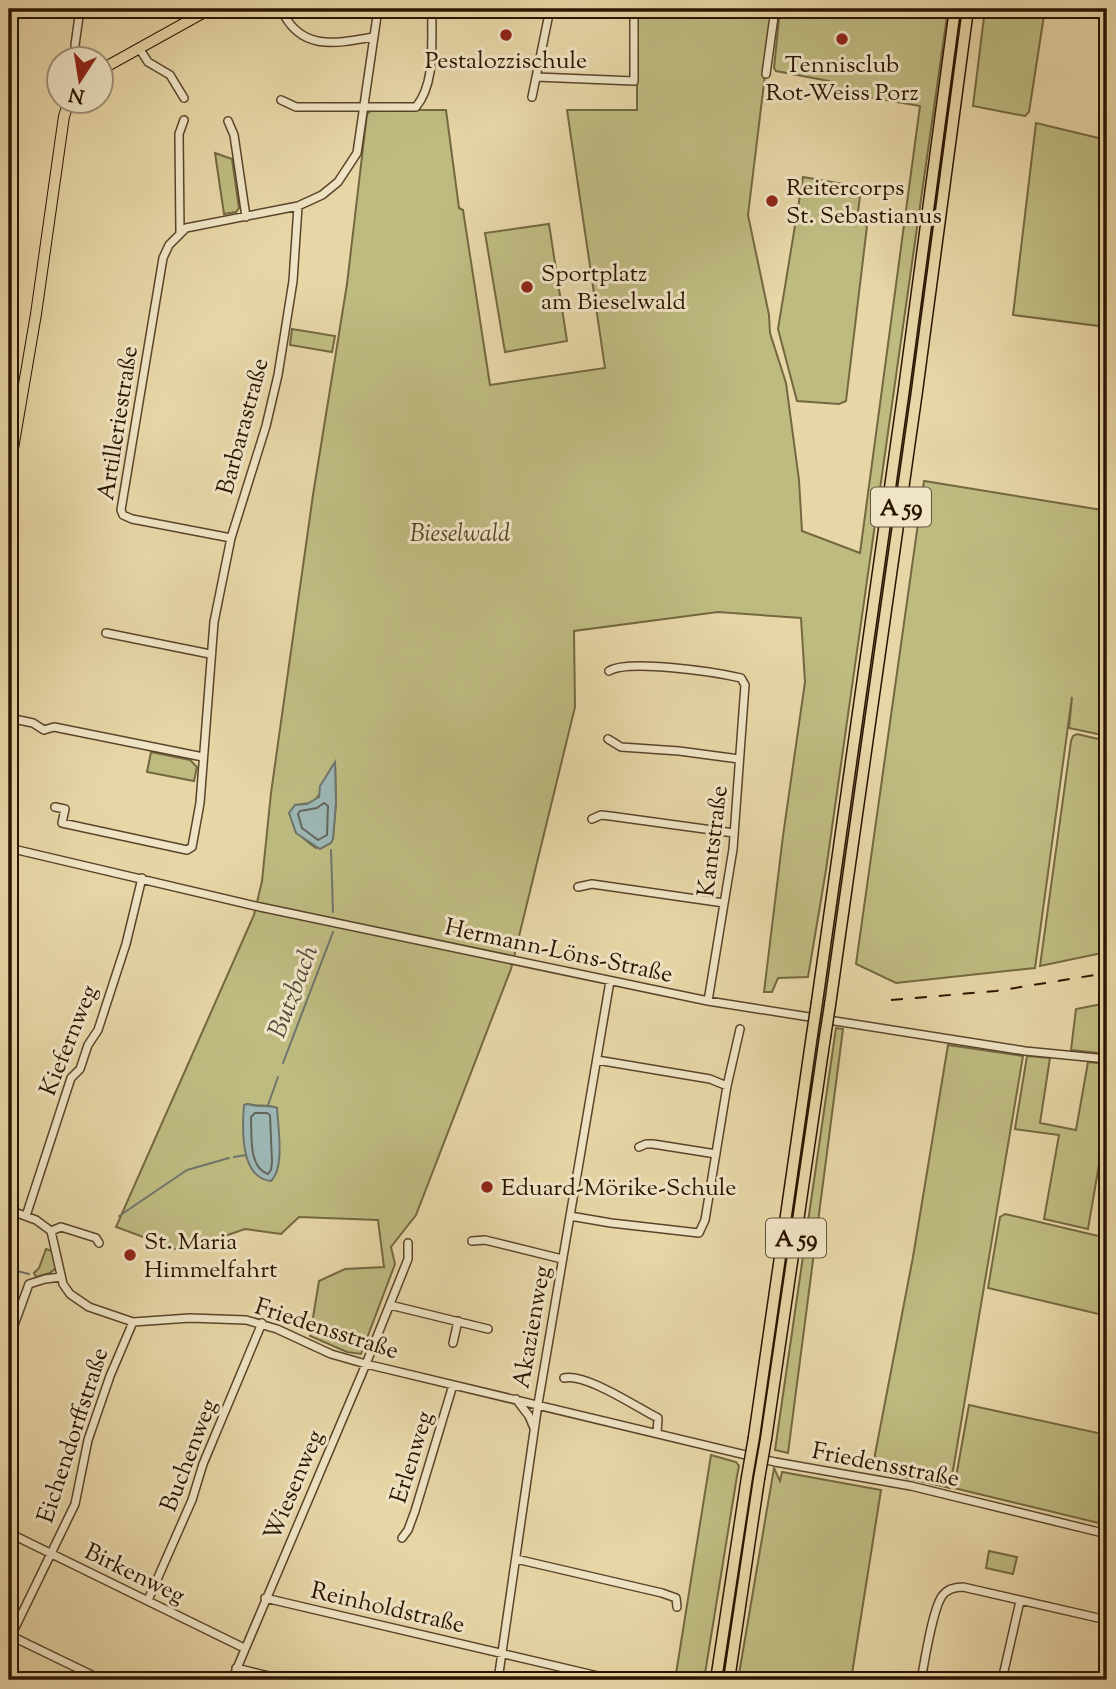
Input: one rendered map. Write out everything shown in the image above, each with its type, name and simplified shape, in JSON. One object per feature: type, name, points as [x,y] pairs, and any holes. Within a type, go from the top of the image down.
[{"type":"highway","name":"A 59","points":[[716,1680],[817,1002],[955,9]]},
{"type":"highway","name":"A 59","points":[[729,1680],[830,1005],[968,9]]},
{"type":"main road","points":[[116,61],[210,9]]},
{"type":"main road","points":[[9,472],[66,116]]},
{"type":"street","points":[[75,46],[80,9]]},
{"type":"street","points":[[281,9],[294,31],[314,41],[340,43],[373,37]]},
{"type":"street","points":[[184,120],[179,134],[180,232],[193,226],[312,201],[330,190],[348,170],[357,153],[379,9]]},
{"type":"street","points":[[281,100],[296,107],[416,107],[424,94],[429,75],[434,11],[405,9]]},
{"type":"street","points":[[532,97],[550,9]]},
{"type":"street","points":[[536,77],[634,81],[635,9]]},
{"type":"street","points":[[766,74],[775,9]]},
{"type":"street","points":[[139,48],[148,62],[170,75],[184,98]]},
{"type":"street","points":[[228,121],[234,135],[246,217]]},
{"type":"street","name":"Barbarastraße","points":[[55,807],[65,809],[62,824],[187,850],[192,847],[199,810],[210,654],[220,586],[231,538],[266,426],[278,373],[293,281],[298,206]]},
{"type":"street","name":"Artilleriestraße","points":[[180,232],[163,258],[121,510],[122,515],[132,519],[231,538]]},
{"type":"street","points":[[106,633],[210,654]]},
{"type":"street","name":"Kantstraße","points":[[609,671],[619,666],[668,668],[734,676],[741,678],[745,685],[734,833],[708,1000]]},
{"type":"street","points":[[9,718],[33,723],[44,730],[54,727],[203,757]]},
{"type":"street","points":[[608,739],[621,747],[739,759]]},
{"type":"street","points":[[592,819],[601,815],[734,833]]},
{"type":"street","name":"Hermann-Löns-Straße","points":[[9,848],[260,907],[708,1000],[1025,1051],[1107,1059]]},
{"type":"street","name":"Kiefernweg","points":[[26,1216],[71,1078],[79,1069],[101,1022],[126,944],[142,878]]},
{"type":"street","points":[[578,887],[592,884],[724,903]]},
{"type":"street","name":"Akazienweg","points":[[498,1680],[534,1428],[610,981]]},
{"type":"street","points":[[570,1216],[699,1233],[705,1220],[727,1086],[740,1029]]},
{"type":"street","points":[[597,1060],[710,1079],[727,1086]]},
{"type":"street","points":[[639,1147],[653,1143],[716,1154]]},
{"type":"street","points":[[9,1210],[26,1216],[51,1231],[61,1227],[98,1241]]},
{"type":"street","name":"Friedensstraße","points":[[51,1231],[61,1277],[70,1294],[89,1307],[133,1322],[190,1318],[262,1323],[318,1349],[366,1364],[775,1462],[911,1486],[1107,1534]]},
{"type":"street","points":[[472,1241],[485,1240],[562,1259]]},
{"type":"street","name":"Wiesenweg","points":[[232,1680],[390,1305],[408,1259],[408,1243]]},
{"type":"street","points":[[9,1339],[29,1284],[61,1277]]},
{"type":"street","points":[[390,1305],[488,1329]]},
{"type":"street","points":[[453,1343],[458,1321]]},
{"type":"street","name":"Eichendorffstraße","points":[[10,1636],[75,1504],[88,1440],[133,1322]]},
{"type":"street","name":"Buchenweg","points":[[148,1600],[192,1500],[203,1464],[262,1323]]},
{"type":"street","points":[[564,1378],[571,1377],[591,1384],[658,1418],[657,1433]]},
{"type":"street","name":"Erlenweg","points":[[402,1538],[412,1520],[453,1385]]},
{"type":"street","points":[[516,1399],[534,1428]]},
{"type":"street","name":"Birkenweg","points":[[9,1533],[244,1647]]},
{"type":"street","points":[[516,1559],[662,1593],[676,1598],[677,1607]]},
{"type":"street","points":[[931,1680],[922,1679],[937,1608],[946,1592],[954,1588],[962,1587],[1107,1620]]},
{"type":"street","name":"Reinholdstraße","points":[[265,1598],[615,1680]]},
{"type":"street","points":[[1002,1680],[1020,1601]]},
{"type":"street","points":[[10,1636],[90,1678],[102,1680]]},
{"type":"street","points":[[236,1668],[285,1680]]},
{"type":"green space","name":"Bieselwald","points":[[637,9],[773,9],[748,215],[769,315],[770,333],[786,383],[799,480],[802,531],[860,553],[920,106],[827,90],[829,81],[776,71],[774,68],[780,9],[948,9],[826,870],[808,977],[778,978],[772,992],[764,992],[805,682],[801,618],[718,612],[574,631],[575,707],[511,969],[416,1215],[391,1247],[395,1264],[361,1354],[347,1352],[310,1336],[319,1281],[345,1269],[384,1267],[378,1220],[299,1217],[281,1234],[245,1229],[181,1251],[116,1227],[254,915],[262,881],[271,793],[313,495],[347,284],[367,114],[372,110],[446,110],[459,208],[463,210],[490,385],[605,368],[567,110],[637,110]],"holes":[[[335,763],[333,839],[330,843],[316,848],[296,830],[293,825],[293,812],[295,805],[310,803],[316,799]],[[244,1105],[277,1108],[246,1155]]]},
{"type":"green space","points":[[985,9],[1045,9],[1029,112],[1025,116],[973,106]]},
{"type":"green space","points":[[1036,123],[1107,140],[1107,327],[1013,315]]},
{"type":"green space","points":[[215,153],[232,159],[239,208],[236,212],[224,214]]},
{"type":"green space","points":[[803,177],[861,187],[857,221],[867,226],[846,401],[839,404],[797,401],[778,329]]},
{"type":"green space","name":"Sportplatz am Bieselwald","points":[[549,224],[567,341],[505,352],[485,233]]},
{"type":"green space","points":[[292,329],[335,336],[332,352],[290,345]]},
{"type":"green space","points":[[1107,469],[1107,736],[1069,728],[1072,697],[1035,968],[896,983],[856,964],[924,481],[1102,510]]},
{"type":"green space","points":[[1077,734],[1107,741],[1107,952],[1040,966],[1071,741]]},
{"type":"green space","points":[[151,752],[190,760],[197,767],[194,781],[147,772]]},
{"type":"green space","points":[[1107,1003],[1107,1054],[1071,1050],[1076,1009]]},
{"type":"green space","points":[[836,1028],[843,1029],[788,1453],[775,1450]]},
{"type":"green space","points":[[948,1045],[1023,1056],[950,1488],[872,1470],[913,1257]]},
{"type":"green space","points":[[1027,1056],[1050,1058],[1040,1123],[1076,1130],[1088,1062],[1107,1064],[1107,1118],[1088,1229],[1044,1219],[1059,1135],[1015,1129]]},
{"type":"green space","points":[[1005,1214],[1107,1238],[1107,1316],[988,1288],[1000,1217]]},
{"type":"green space","points":[[46,1249],[52,1251],[56,1268],[36,1277],[34,1273],[39,1268]]},
{"type":"green space","points":[[969,1405],[1107,1435],[1107,1525],[954,1488]]},
{"type":"green space","points":[[711,1455],[736,1462],[739,1466],[704,1680],[675,1680]]},
{"type":"green space","points":[[774,1468],[780,1481],[782,1472],[881,1490],[851,1680],[738,1680]]},
{"type":"green space","points":[[989,1551],[1017,1557],[1013,1574],[986,1568]]},
{"type":"water","points":[[335,762],[333,839],[320,849],[296,833],[289,813],[295,805],[307,804],[319,797],[320,786]]},
{"type":"water","points":[[244,1105],[277,1108],[279,1157],[278,1167],[271,1181],[261,1178],[248,1162],[243,1127]]},
{"type":"waterway","name":"Butzbach","points":[[331,850],[333,912]]},
{"type":"waterway","name":"Butzbach","points":[[283,1063],[333,932]]},
{"type":"waterway","name":"Butzbach","points":[[268,1105],[278,1077]]},
{"type":"waterway","name":"Butzbach","points":[[234,1157],[246,1155]]},
{"type":"waterway","name":"Butzbach","points":[[119,1216],[187,1170],[229,1158]]},
{"type":"waterway","name":"Butzbach","points":[[9,1269],[29,1274]]},
{"type":"railway","points":[[891,1000],[996,991],[1107,973]]},
{"type":"place","name":"Pestalozzischule","points":[[506,35]]},
{"type":"place","name":"Tennisclub Rot-Weiss Porz","points":[[842,39]]},
{"type":"place","name":"Reitercorps St. Sebastianus","points":[[772,201]]},
{"type":"place","name":"Sportplatz am Bieselwald","points":[[527,287]]},
{"type":"place","name":"Eduard-Mörike-Schule","points":[[487,1187]]},
{"type":"place","name":"St. Maria Himmelfahrt","points":[[130,1255]]}]
